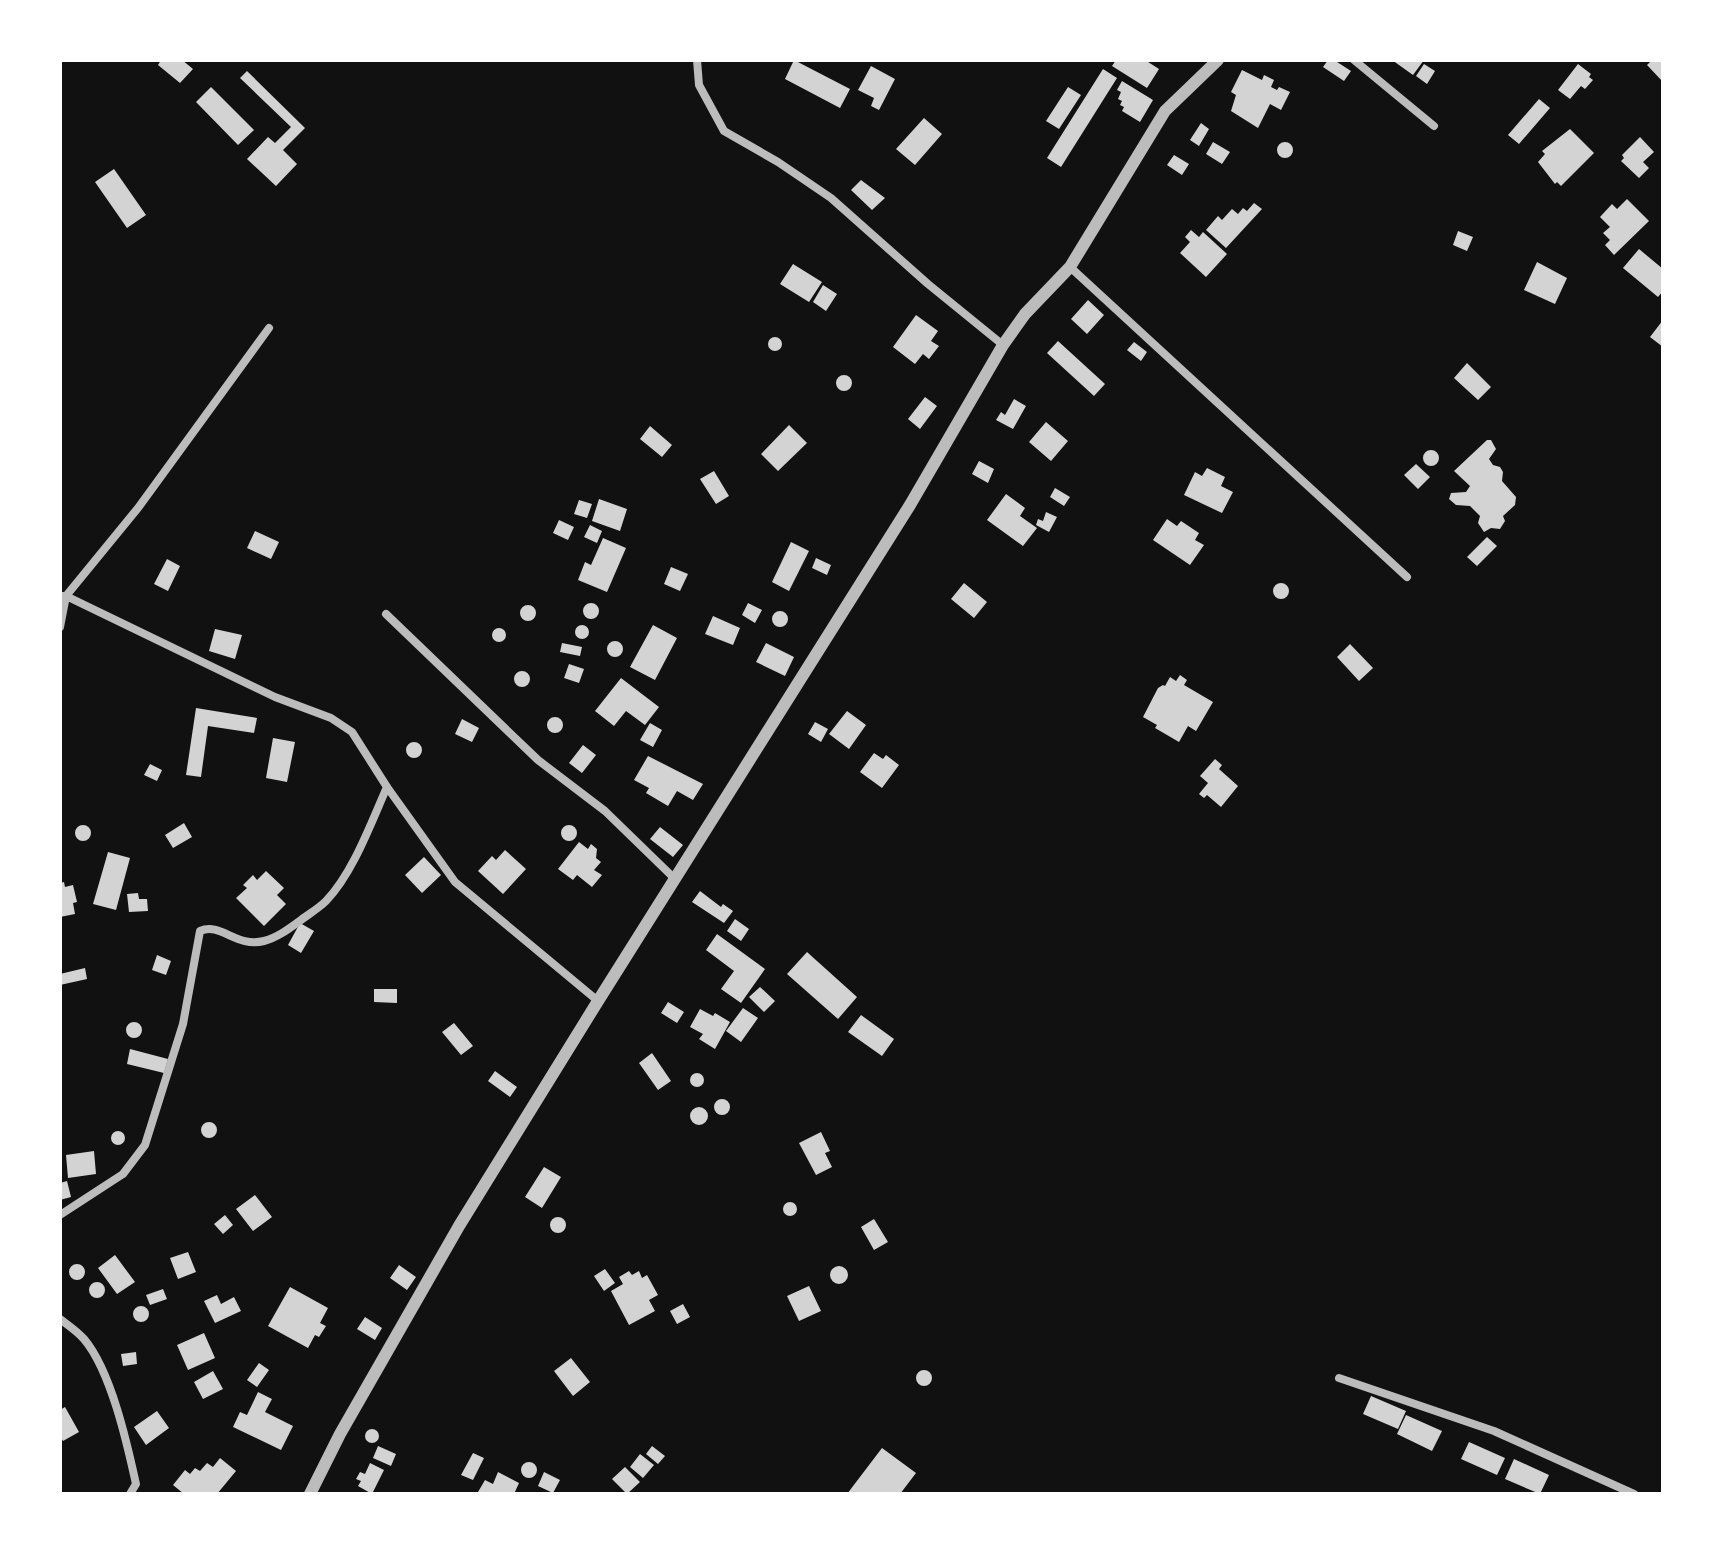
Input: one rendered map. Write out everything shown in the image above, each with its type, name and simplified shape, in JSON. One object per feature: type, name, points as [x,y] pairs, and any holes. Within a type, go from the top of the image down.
[{"type":"street","points":[[697,60],[699,85],[724,131],[831,198],[1003,345]]},
{"type":"street","points":[[310,1494],[340,1434],[459,1226],[910,505],[1003,345],[1025,314],[1070,267],[1165,111],[1218,60]]},
{"type":"street","points":[[1354,60],[1434,126]]},
{"type":"street","points":[[1070,267],[1407,577]]},
{"type":"street","points":[[60,627],[63,596],[138,508],[269,328]]},
{"type":"street","points":[[63,596],[275,697],[331,718],[352,732],[455,882],[598,1001]]},
{"type":"street","points":[[386,614],[538,760],[605,811],[675,879]]},
{"type":"street","points":[[60,1215],[123,1174],[145,1145],[183,1024],[200,931],[208,928],[218,930],[242,943],[264,941],[287,930],[316,909],[326,901],[357,854],[387,787]]},
{"type":"street","points":[[60,1319],[84,1339],[103,1374],[125,1431],[136,1484],[130,1494]]},
{"type":"street","points":[[1339,1378],[1494,1431],[1634,1494]]},
{"type":"building","points":[[161,60],[182,60],[193,69],[180,83],[158,65]]},
{"type":"building","points":[[794,60],[850,89],[840,108],[785,79]]},
{"type":"building","points":[[1116,60],[1145,60],[1159,69],[1147,88],[1112,66]]},
{"type":"building","points":[[1328,60],[1334,60],[1351,71],[1344,81],[1323,67]]},
{"type":"building","points":[[1392,60],[1424,60],[1413,75]]},
{"type":"building","points":[[1652,60],[1663,60],[1663,82],[1647,65]]},
{"type":"building","points":[[1424,64],[1435,71],[1427,84],[1416,76]]},
{"type":"building","points":[[1578,64],[1591,74],[1589,77],[1593,80],[1585,89],[1581,86],[1570,99],[1558,90]]},
{"type":"building","points":[[871,66],[895,79],[879,110],[871,106],[874,98],[858,90]]},
{"type":"building","points":[[1103,69],[1117,78],[1061,167],[1047,158]]},
{"type":"building","points":[[1242,70],[1262,80],[1264,75],[1274,80],[1271,87],[1290,92],[1281,110],[1270,104],[1258,128],[1231,111],[1236,95],[1231,92]]},
{"type":"building","points":[[247,71],[305,128],[283,150],[297,164],[276,186],[247,159],[268,137],[275,143],[291,127],[240,78]]},
{"type":"building","points":[[1122,81],[1153,100],[1140,122],[1122,111],[1122,101],[1118,99],[1121,92],[1117,90]]},
{"type":"building","points":[[211,87],[254,130],[238,145],[196,102]]},
{"type":"building","points":[[1068,87],[1081,95],[1059,129],[1046,121]]},
{"type":"building","points":[[1539,99],[1550,108],[1519,144],[1508,135]]},
{"type":"building","points":[[924,118],[942,134],[915,165],[896,149]]},
{"type":"building","points":[[1201,123],[1209,129],[1199,146],[1190,140]]},
{"type":"building","points":[[1570,129],[1594,153],[1561,186],[1557,182],[1555,184],[1538,162],[1545,154],[1542,151]]},
{"type":"building","points":[[1640,137],[1654,152],[1643,162],[1649,168],[1639,178],[1621,161],[1624,158],[1622,155]]},
{"type":"building","points":[[1213,142],[1230,152],[1222,164],[1206,154]]},
{"type":"building","points":[[1285,142],[1293,150],[1285,158],[1277,150]]},
{"type":"building","points":[[1174,155],[1189,164],[1182,175],[1167,165]]},
{"type":"building","points":[[114,169],[146,215],[127,228],[95,182]]},
{"type":"building","points":[[861,180],[885,198],[872,210],[851,190]]},
{"type":"building","points":[[1627,199],[1649,221],[1614,255],[1605,245],[1610,240],[1603,233],[1610,227],[1600,217],[1612,204],[1617,209]]},
{"type":"building","points":[[1254,203],[1262,209],[1226,248],[1206,230],[1218,216],[1222,220],[1232,209],[1238,214],[1243,208],[1247,211]]},
{"type":"building","points":[[1191,230],[1199,237],[1203,232],[1227,254],[1206,277],[1180,253],[1190,242],[1185,237]]},
{"type":"building","points":[[1458,231],[1473,237],[1467,251],[1453,245]]},
{"type":"building","points":[[1639,249],[1663,269],[1663,291],[1658,297],[1623,268]]},
{"type":"building","points":[[1537,262],[1567,278],[1555,304],[1524,290]]},
{"type":"building","points":[[793,264],[822,282],[809,302],[780,284]]},
{"type":"building","points":[[823,285],[837,294],[826,311],[813,302]]},
{"type":"building","points":[[1088,300],[1104,315],[1087,334],[1071,319]]},
{"type":"building","points":[[916,315],[938,331],[931,341],[939,346],[929,359],[923,354],[915,364],[893,347]]},
{"type":"building","points":[[1663,320],[1663,347],[1650,337]]},
{"type":"building","points":[[775,337],[782,344],[775,351],[768,344]]},
{"type":"building","points":[[1058,341],[1105,384],[1094,396],[1047,353]]},
{"type":"building","points":[[1134,342],[1147,352],[1141,361],[1127,350]]},
{"type":"building","points":[[1467,363],[1491,387],[1478,400],[1454,378]]},
{"type":"building","points":[[844,375],[852,383],[844,391],[836,383]]},
{"type":"building","points":[[925,397],[937,406],[920,429],[908,419]]},
{"type":"building","points":[[1014,399],[1026,406],[1013,429],[996,420],[1001,412],[1005,415]]},
{"type":"building","points":[[1046,422],[1068,441],[1051,461],[1029,442]]},
{"type":"building","points":[[789,425],[807,443],[778,471],[761,454]]},
{"type":"building","points":[[650,426],[672,445],[662,457],[640,439]]},
{"type":"building","points":[[1487,440],[1491,440],[1496,449],[1489,459],[1493,465],[1500,467],[1502,481],[1516,497],[1515,505],[1503,516],[1505,521],[1500,529],[1491,528],[1484,532],[1478,523],[1480,516],[1470,506],[1456,505],[1449,499],[1451,493],[1466,492],[1470,486],[1454,471]]},
{"type":"building","points":[[1431,450],[1439,458],[1431,466],[1423,458]]},
{"type":"building","points":[[979,461],[994,469],[988,483],[972,474]]},
{"type":"building","points":[[1416,464],[1430,477],[1418,489],[1404,475]]},
{"type":"building","points":[[1207,468],[1225,477],[1221,486],[1233,492],[1222,513],[1184,495],[1195,472],[1202,476]]},
{"type":"building","points":[[714,471],[729,496],[716,504],[700,479]]},
{"type":"building","points":[[1055,488],[1070,497],[1064,506],[1050,497]]},
{"type":"building","points":[[1006,494],[1025,508],[1020,516],[1037,528],[1023,546],[987,520]]},
{"type":"building","points":[[599,499],[627,509],[620,531],[592,521]]},
{"type":"building","points":[[579,500],[592,504],[587,518],[574,514]]},
{"type":"building","points":[[1046,512],[1057,517],[1049,532],[1036,525],[1038,519],[1043,521]]},
{"type":"building","points":[[1167,519],[1177,526],[1181,521],[1199,533],[1195,540],[1204,545],[1190,565],[1153,540]]},
{"type":"building","points":[[559,520],[574,527],[568,540],[553,533]]},
{"type":"building","points":[[590,525],[602,531],[597,543],[584,537]]},
{"type":"building","points":[[255,531],[279,542],[271,559],[247,548]]},
{"type":"building","points":[[1487,537],[1497,546],[1477,566],[1467,557]]},
{"type":"building","points":[[603,538],[626,548],[607,592],[578,580],[585,562],[591,565]]},
{"type":"building","points":[[791,542],[809,551],[789,591],[772,582]]},
{"type":"building","points":[[816,558],[831,565],[827,575],[812,568]]},
{"type":"building","points":[[167,559],[180,566],[168,591],[154,584]]},
{"type":"building","points":[[671,567],[688,574],[680,591],[664,584]]},
{"type":"building","points":[[964,583],[987,602],[974,618],[951,599]]},
{"type":"building","points":[[1281,583],[1289,591],[1281,599],[1273,591]]},
{"type":"building","points":[[591,603],[599,611],[591,619],[583,611]]},
{"type":"building","points":[[748,603],[762,610],[755,623],[742,615]]},
{"type":"building","points":[[528,605],[536,613],[528,621],[520,613]]},
{"type":"building","points":[[780,611],[788,619],[780,627],[772,619]]},
{"type":"building","points":[[713,616],[740,628],[733,645],[705,634]]},
{"type":"building","points":[[582,625],[589,632],[582,639],[575,632]]},
{"type":"building","points":[[653,625],[677,638],[655,680],[630,667]]},
{"type":"building","points":[[499,628],[506,635],[499,642],[492,635]]},
{"type":"building","points":[[215,629],[242,635],[235,659],[209,651]]},
{"type":"building","points":[[615,641],[623,649],[615,657],[607,649]]},
{"type":"building","points":[[562,643],[582,647],[580,656],[560,652]]},
{"type":"building","points":[[766,643],[794,657],[785,676],[756,662]]},
{"type":"building","points":[[1350,644],[1373,668],[1359,681],[1337,657]]},
{"type":"building","points":[[569,664],[584,669],[579,683],[564,678]]},
{"type":"building","points":[[522,671],[530,679],[522,687],[514,679]]},
{"type":"building","points":[[1180,675],[1187,680],[1184,685],[1213,702],[1196,731],[1188,726],[1179,742],[1143,717],[1158,688],[1165,686],[1170,677],[1176,681]]},
{"type":"building","points":[[621,678],[659,707],[645,725],[626,711],[614,726],[595,711]]},
{"type":"building","points":[[196,708],[257,718],[254,733],[208,726],[201,777],[186,775]]},
{"type":"building","points":[[847,711],[866,725],[849,749],[829,734]]},
{"type":"building","points":[[555,717],[563,725],[555,733],[547,725]]},
{"type":"building","points":[[462,719],[479,728],[472,742],[455,734]]},
{"type":"building","points":[[815,722],[828,729],[821,742],[808,734]]},
{"type":"building","points":[[650,723],[662,730],[653,747],[640,740]]},
{"type":"building","points":[[273,738],[295,742],[287,782],[266,778]]},
{"type":"building","points":[[414,742],[420,744],[420,756],[414,758],[408,756],[406,750],[408,744]]},
{"type":"building","points":[[583,745],[596,755],[582,773],[569,763]]},
{"type":"building","points":[[874,753],[883,759],[886,755],[899,765],[882,788],[860,772]]},
{"type":"building","points":[[648,756],[703,784],[693,800],[677,791],[668,806],[646,793],[649,788],[634,780]]},
{"type":"building","points":[[1215,759],[1222,765],[1219,769],[1238,786],[1221,807],[1207,795],[1204,798],[1199,794],[1208,783],[1200,776]]},
{"type":"building","points":[[150,764],[162,770],[157,781],[144,775]]},
{"type":"building","points":[[184,823],[192,837],[173,848],[165,835]]},
{"type":"building","points":[[83,825],[91,833],[83,841],[75,833]]},
{"type":"building","points":[[569,825],[577,833],[569,841],[561,833]]},
{"type":"building","points":[[660,827],[683,845],[673,857],[650,839]]},
{"type":"building","points":[[579,842],[588,849],[591,844],[597,849],[596,858],[601,862],[594,870],[602,875],[592,887],[577,875],[573,880],[558,869]]},
{"type":"building","points":[[505,850],[526,869],[503,894],[478,871],[492,856],[496,860]]},
{"type":"building","points":[[108,852],[130,858],[116,910],[93,904]]},
{"type":"building","points":[[424,857],[441,875],[422,893],[405,875]]},
{"type":"building","points":[[266,871],[284,888],[277,895],[286,904],[264,926],[236,898],[247,888],[243,885],[253,875],[257,880]]},
{"type":"building","points":[[64,882],[65,887],[73,885],[77,902],[73,903],[75,914],[60,917],[60,883]]},
{"type":"building","points":[[700,891],[721,907],[723,904],[733,911],[724,923],[692,902]]},
{"type":"building","points":[[138,893],[139,899],[147,899],[148,911],[129,912],[127,894]]},
{"type":"building","points":[[735,919],[749,929],[741,941],[727,931]]},
{"type":"building","points":[[300,923],[314,931],[301,953],[288,945]]},
{"type":"building","points":[[717,934],[765,969],[741,1003],[721,989],[734,971],[706,950]]},
{"type":"building","points":[[807,952],[857,997],[838,1019],[787,974]]},
{"type":"building","points":[[157,955],[171,961],[166,975],[152,970]]},
{"type":"building","points":[[85,968],[87,979],[60,985],[60,974]]},
{"type":"building","points":[[760,987],[775,1001],[764,1012],[749,997]]},
{"type":"building","points":[[374,989],[397,989],[397,1003],[374,1002]]},
{"type":"building","points":[[668,1002],[684,1012],[677,1023],[661,1013]]},
{"type":"building","points":[[743,1008],[758,1018],[741,1042],[726,1031]]},
{"type":"building","points":[[700,1009],[730,1022],[715,1049],[699,1039],[703,1034],[690,1027]]},
{"type":"building","points":[[861,1015],[894,1039],[882,1056],[848,1032]]},
{"type":"building","points":[[134,1022],[142,1030],[134,1038],[126,1030]]},
{"type":"building","points":[[454,1023],[473,1046],[461,1055],[442,1032]]},
{"type":"building","points":[[130,1049],[168,1059],[164,1073],[127,1064]]},
{"type":"building","points":[[652,1053],[671,1081],[658,1090],[639,1063]]},
{"type":"building","points":[[495,1071],[517,1087],[510,1097],[488,1081]]},
{"type":"building","points":[[697,1073],[704,1080],[697,1087],[690,1080]]},
{"type":"building","points":[[722,1099],[728,1101],[728,1113],[722,1115],[716,1113],[714,1107],[716,1101]]},
{"type":"building","points":[[699,1107],[708,1116],[699,1125],[690,1116]]},
{"type":"building","points":[[209,1122],[217,1130],[209,1138],[201,1130]]},
{"type":"building","points":[[118,1131],[125,1138],[118,1145],[111,1138]]},
{"type":"building","points":[[821,1132],[830,1151],[825,1153],[832,1167],[816,1175],[799,1143]]},
{"type":"building","points":[[94,1151],[96,1174],[68,1178],[66,1155]]},
{"type":"building","points":[[544,1167],[561,1177],[542,1208],[525,1197]]},
{"type":"building","points":[[67,1181],[71,1197],[60,1200],[60,1183]]},
{"type":"building","points":[[255,1195],[272,1217],[253,1231],[236,1209]]},
{"type":"building","points":[[790,1202],[797,1209],[790,1216],[783,1209]]},
{"type":"building","points":[[225,1215],[233,1225],[223,1234],[214,1224]]},
{"type":"building","points":[[558,1217],[566,1225],[558,1233],[550,1225]]},
{"type":"building","points":[[874,1219],[888,1242],[874,1250],[861,1227]]},
{"type":"building","points":[[188,1252],[196,1272],[178,1279],[170,1258]]},
{"type":"building","points":[[115,1255],[135,1282],[117,1294],[98,1268]]},
{"type":"building","points":[[74,1264],[80,1264],[85,1272],[83,1278],[74,1280],[69,1275],[69,1269]]},
{"type":"building","points":[[399,1265],[416,1277],[407,1290],[390,1278]]},
{"type":"building","points":[[839,1266],[848,1275],[839,1284],[830,1275]]},
{"type":"building","points":[[605,1269],[615,1283],[604,1291],[594,1276]]},
{"type":"building","points":[[629,1271],[632,1275],[639,1271],[642,1278],[647,1275],[658,1295],[649,1300],[655,1311],[629,1325],[611,1291],[623,1284],[619,1277]]},
{"type":"building","points":[[97,1282],[103,1284],[103,1296],[97,1298],[91,1296],[89,1290],[91,1284]]},
{"type":"building","points":[[809,1286],[821,1311],[799,1321],[787,1296]]},
{"type":"building","points":[[290,1287],[328,1308],[320,1323],[326,1326],[319,1337],[315,1335],[308,1348],[268,1326]]},
{"type":"building","points":[[163,1289],[167,1299],[150,1305],[146,1295]]},
{"type":"building","points":[[217,1295],[221,1304],[234,1297],[241,1311],[215,1323],[204,1301]]},
{"type":"building","points":[[683,1304],[690,1317],[677,1324],[670,1311]]},
{"type":"building","points":[[141,1306],[149,1314],[141,1322],[133,1314]]},
{"type":"building","points":[[365,1317],[382,1328],[375,1340],[357,1329]]},
{"type":"building","points":[[204,1333],[215,1358],[188,1370],[177,1345]]},
{"type":"building","points":[[136,1352],[137,1364],[123,1366],[121,1354]]},
{"type":"building","points":[[571,1358],[590,1382],[573,1396],[554,1371]]},
{"type":"building","points":[[259,1363],[269,1370],[257,1387],[247,1380]]},
{"type":"building","points":[[924,1370],[930,1372],[930,1384],[924,1386],[918,1384],[916,1378],[918,1372]]},
{"type":"building","points":[[213,1371],[223,1389],[203,1399],[194,1382]]},
{"type":"building","points":[[258,1392],[272,1399],[265,1412],[293,1426],[281,1450],[233,1427],[240,1412],[247,1415]]},
{"type":"building","points":[[1371,1396],[1406,1411],[1398,1429],[1363,1414]]},
{"type":"building","points":[[65,1407],[79,1432],[63,1441],[60,1436],[60,1410]]},
{"type":"building","points":[[157,1411],[169,1428],[146,1445],[134,1427]]},
{"type":"building","points":[[1406,1415],[1442,1431],[1432,1451],[1397,1434]]},
{"type":"building","points":[[372,1429],[379,1436],[372,1443],[365,1436]]},
{"type":"building","points":[[1469,1442],[1505,1458],[1497,1475],[1461,1459]]},
{"type":"building","points":[[378,1446],[396,1454],[391,1466],[373,1458]]},
{"type":"building","points":[[652,1446],[665,1456],[658,1464],[646,1454]]},
{"type":"building","points":[[882,1448],[916,1473],[900,1494],[847,1494]]},
{"type":"building","points":[[473,1453],[484,1458],[473,1480],[461,1475]]},
{"type":"building","points":[[640,1454],[654,1465],[643,1478],[630,1467]]},
{"type":"building","points":[[220,1458],[236,1471],[217,1494],[184,1494],[173,1485],[185,1470],[190,1474],[195,1468],[200,1471],[207,1463],[213,1467]]},
{"type":"building","points":[[1514,1459],[1549,1475],[1540,1494],[1505,1479]]},
{"type":"building","points":[[529,1462],[537,1470],[529,1478],[521,1470]]},
{"type":"building","points":[[370,1463],[384,1470],[372,1494],[358,1486],[361,1481],[356,1479],[360,1472],[365,1474]]},
{"type":"building","points":[[625,1467],[640,1482],[627,1494],[612,1479]]},
{"type":"building","points":[[498,1472],[519,1483],[514,1494],[478,1492],[485,1480],[493,1484]]},
{"type":"building","points":[[544,1472],[560,1480],[553,1493],[538,1486]]}]
